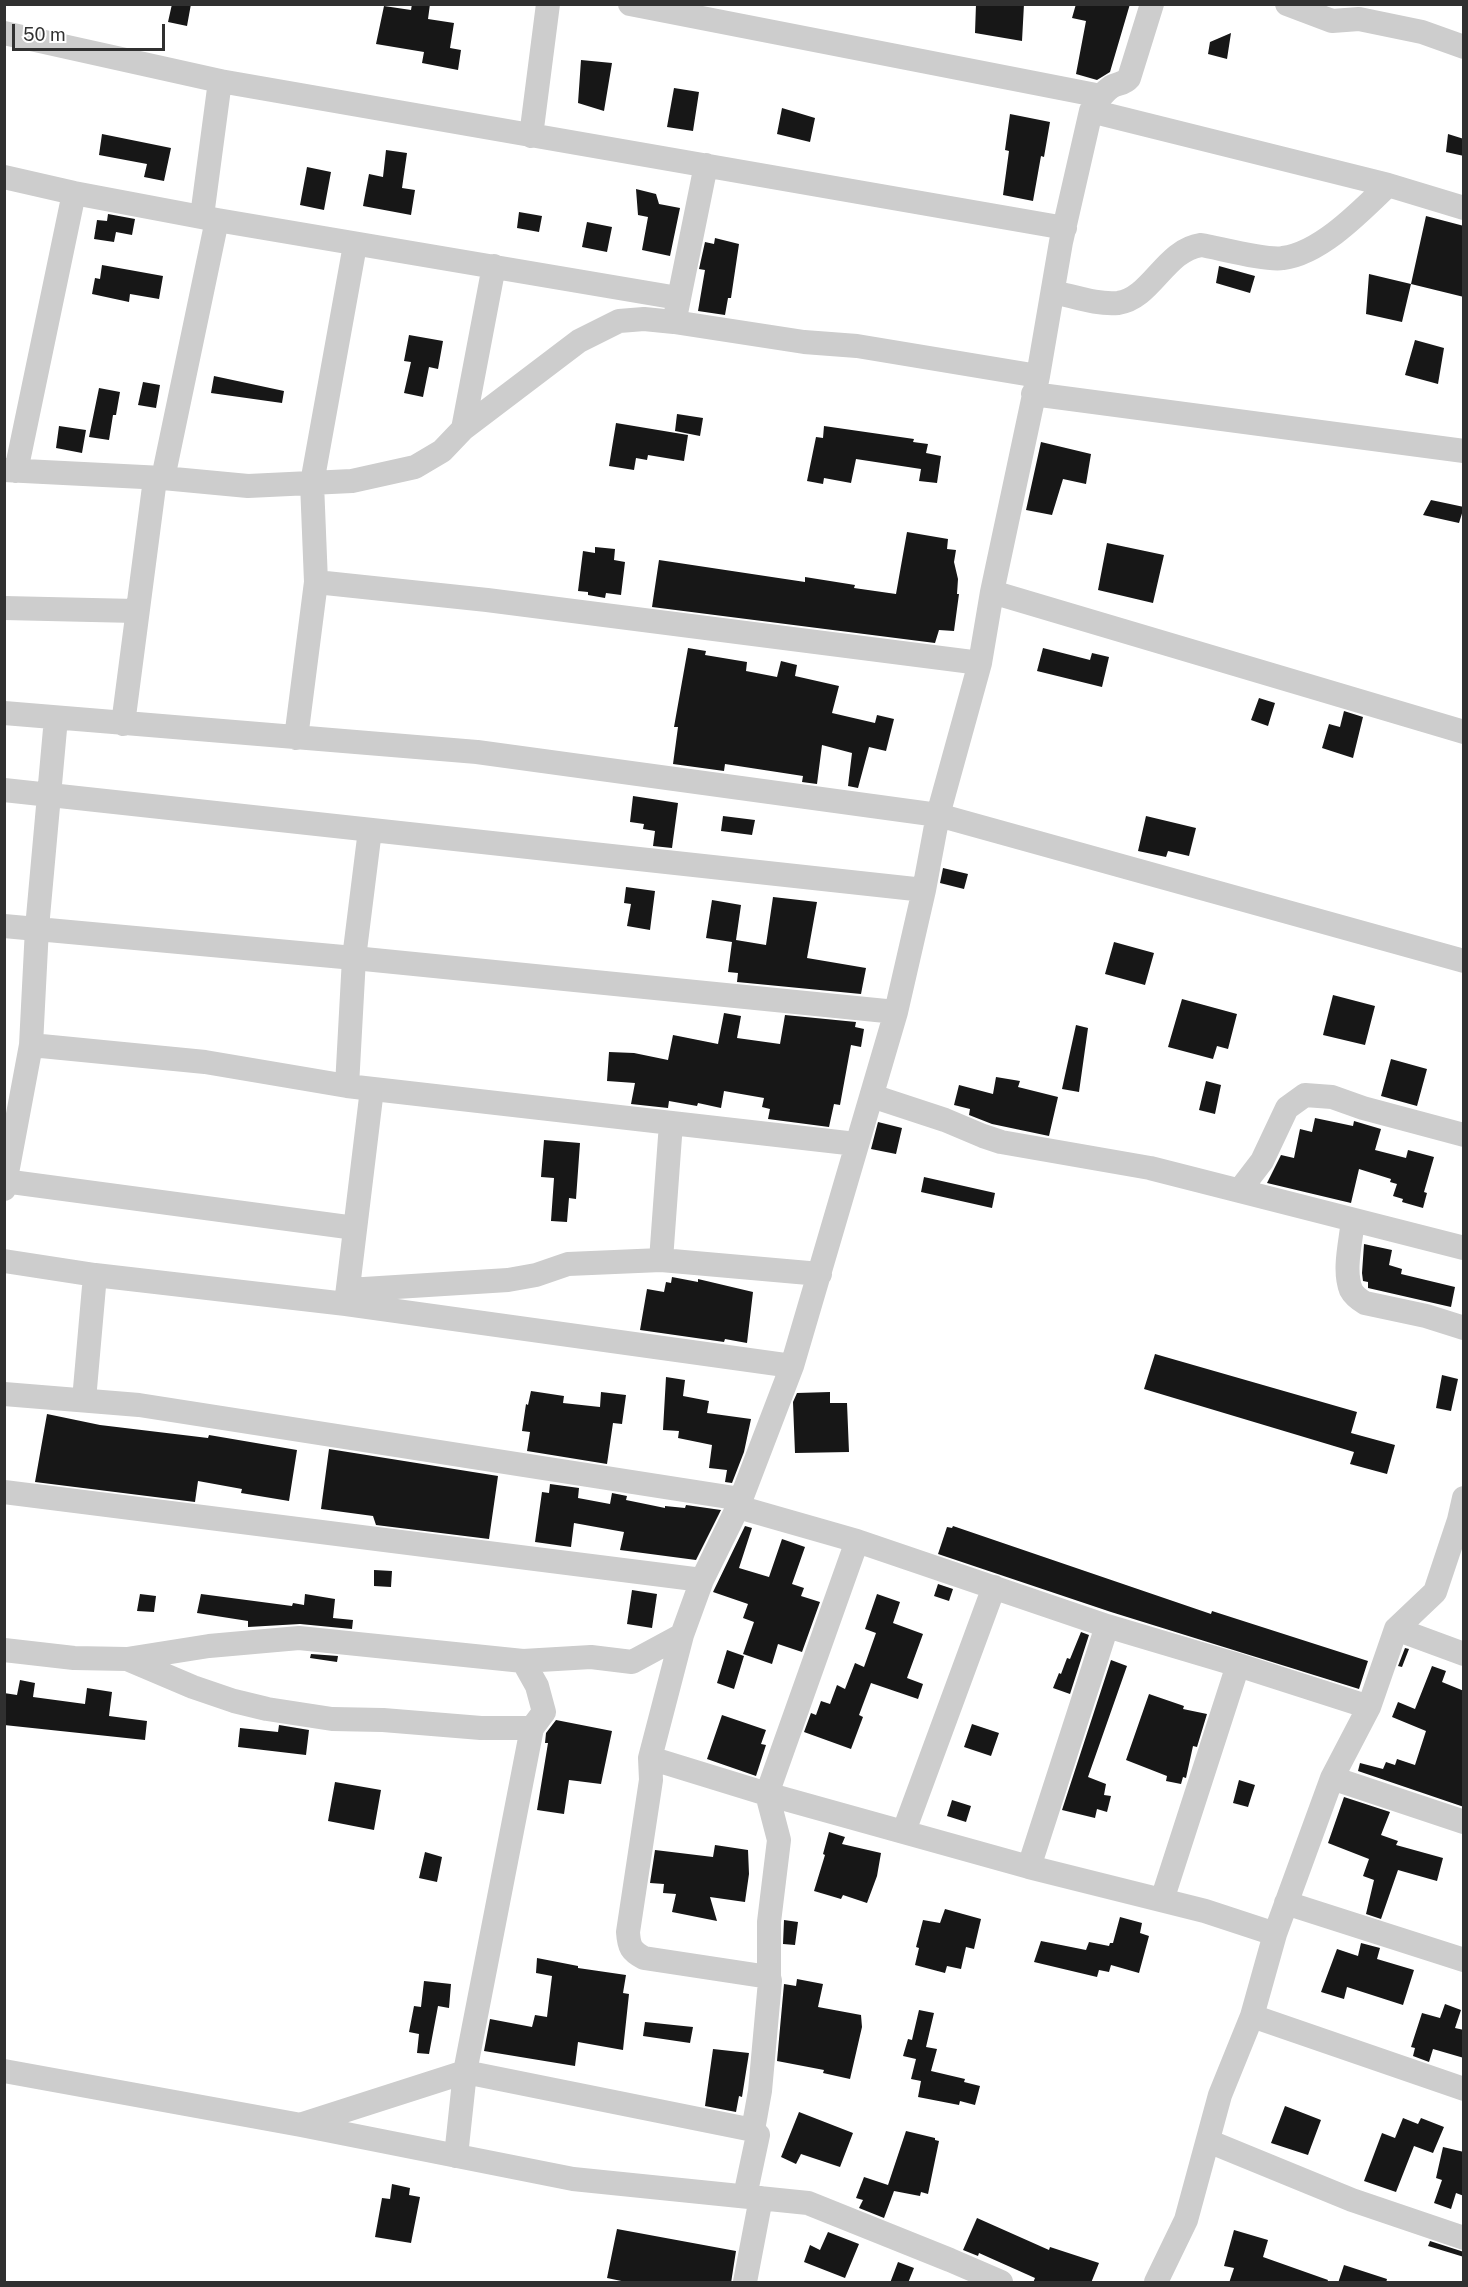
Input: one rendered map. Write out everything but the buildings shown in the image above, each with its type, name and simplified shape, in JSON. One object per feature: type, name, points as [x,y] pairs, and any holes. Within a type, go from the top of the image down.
[{"type":"street","points":[[531,136],[548,4]]},
{"type":"street","points":[[630,4],[1096,103],[1464,208]]},
{"type":"street","points":[[769,1977],[645,1958],[633,1952],[629,1945],[628,1932],[651,1780],[650,1758],[682,1635],[702,1580],[739,1503],[792,1366],[872,1096],[896,1011],[924,890],[938,815],[980,663],[992,592],[1065,228],[1096,103],[1114,85],[1126,82],[1129,78],[1152,4]]},
{"type":"street","points":[[1287,4],[1332,21],[1359,19],[1380,23],[1422,32],[1464,47]]},
{"type":"street","points":[[4,33],[220,81],[1065,228]]},
{"type":"street","points":[[123,724],[136,611],[209,218],[220,81]]},
{"type":"street","points":[[676,310],[706,165]]},
{"type":"street","points":[[4,177],[74,193],[355,245],[494,266],[804,342],[857,346],[1035,385],[1464,451]]},
{"type":"street","points":[[1053,292],[1117,303],[1137,294],[1181,251],[1192,246],[1201,245],[1281,259],[1300,253],[1320,243],[1357,214],[1388,185]]},
{"type":"street","points":[[74,193],[10,470],[248,486],[352,481],[415,467],[442,451],[464,429],[579,341],[619,321],[644,319],[676,310]]},
{"type":"street","points":[[296,738],[316,582],[312,483],[355,245]]},
{"type":"street","points":[[464,429],[494,266]]},
{"type":"street","points":[[316,582],[487,600],[980,663]]},
{"type":"street","points":[[992,592],[1464,732]]},
{"type":"street","points":[[4,608],[136,611]]},
{"type":"street","points":[[4,713],[477,752],[938,815],[1464,960]]},
{"type":"street","points":[[56,718],[37,928],[31,1045],[15,1083],[5,1184],[355,1228]]},
{"type":"street","points":[[4,790],[924,890]]},
{"type":"street","points":[[347,1086],[354,958],[370,830]]},
{"type":"street","points":[[4,926],[896,1011]]},
{"type":"street","points":[[31,1045],[205,1062],[347,1086],[856,1144]]},
{"type":"street","points":[[347,1297],[372,1089]]},
{"type":"street","points":[[1239,1191],[1262,1161],[1287,1108],[1305,1095],[1332,1097],[1464,1135]]},
{"type":"street","points":[[872,1096],[945,1120],[1001,1142],[1150,1168],[1464,1248]]},
{"type":"street","points":[[661,1260],[671,1123]]},
{"type":"street","points":[[1353,1221],[1348,1271],[1351,1290],[1357,1298],[1365,1303],[1426,1316],[1464,1328]]},
{"type":"street","points":[[347,1297],[508,1280],[536,1275],[568,1264],[661,1260],[820,1274]]},
{"type":"street","points":[[4,1261],[95,1275],[347,1297],[792,1366]]},
{"type":"street","points":[[84,1400],[95,1275]]},
{"type":"street","points":[[4,1394],[139,1405],[739,1503],[1107,1626],[1369,1707]]},
{"type":"street","points":[[4,1492],[702,1580]]},
{"type":"street","points":[[1157,2282],[1186,2220],[1220,2095],[1252,2016],[1275,1934],[1332,1778],[1369,1707],[1396,1629],[1435,1592],[1464,1498]]},
{"type":"street","points":[[753,2130],[760,2091],[770,1982],[769,1923],[779,1840],[767,1794],[857,1542]]},
{"type":"street","points":[[904,1831],[994,1587]]},
{"type":"street","points":[[1029,1867],[1107,1626]]},
{"type":"street","points":[[1396,1629],[1464,1654]]},
{"type":"street","points":[[4,1650],[74,1658],[127,1659],[209,1646],[299,1638],[523,1661],[591,1657],[632,1662],[682,1635]]},
{"type":"street","points":[[127,1659],[193,1687],[267,1709],[332,1719],[384,1720],[481,1728],[532,1728]]},
{"type":"street","points":[[456,2156],[465,2072],[532,1728],[544,1712],[537,1686],[523,1661]]},
{"type":"street","points":[[1162,1900],[1238,1665]]},
{"type":"street","points":[[650,1758],[767,1794],[1029,1867],[1205,1911],[1275,1934]]},
{"type":"street","points":[[1332,1778],[1464,1822]]},
{"type":"street","points":[[1286,1903],[1464,1960]]},
{"type":"street","points":[[1252,2016],[1464,2089]]},
{"type":"street","points":[[4,2071],[301,2125],[573,2179],[808,2203],[1001,2283]]},
{"type":"street","points":[[301,2125],[465,2072],[753,2130],[758,2135],[745,2283]]},
{"type":"street","points":[[1208,2141],[1352,2200],[1464,2238]]}]
